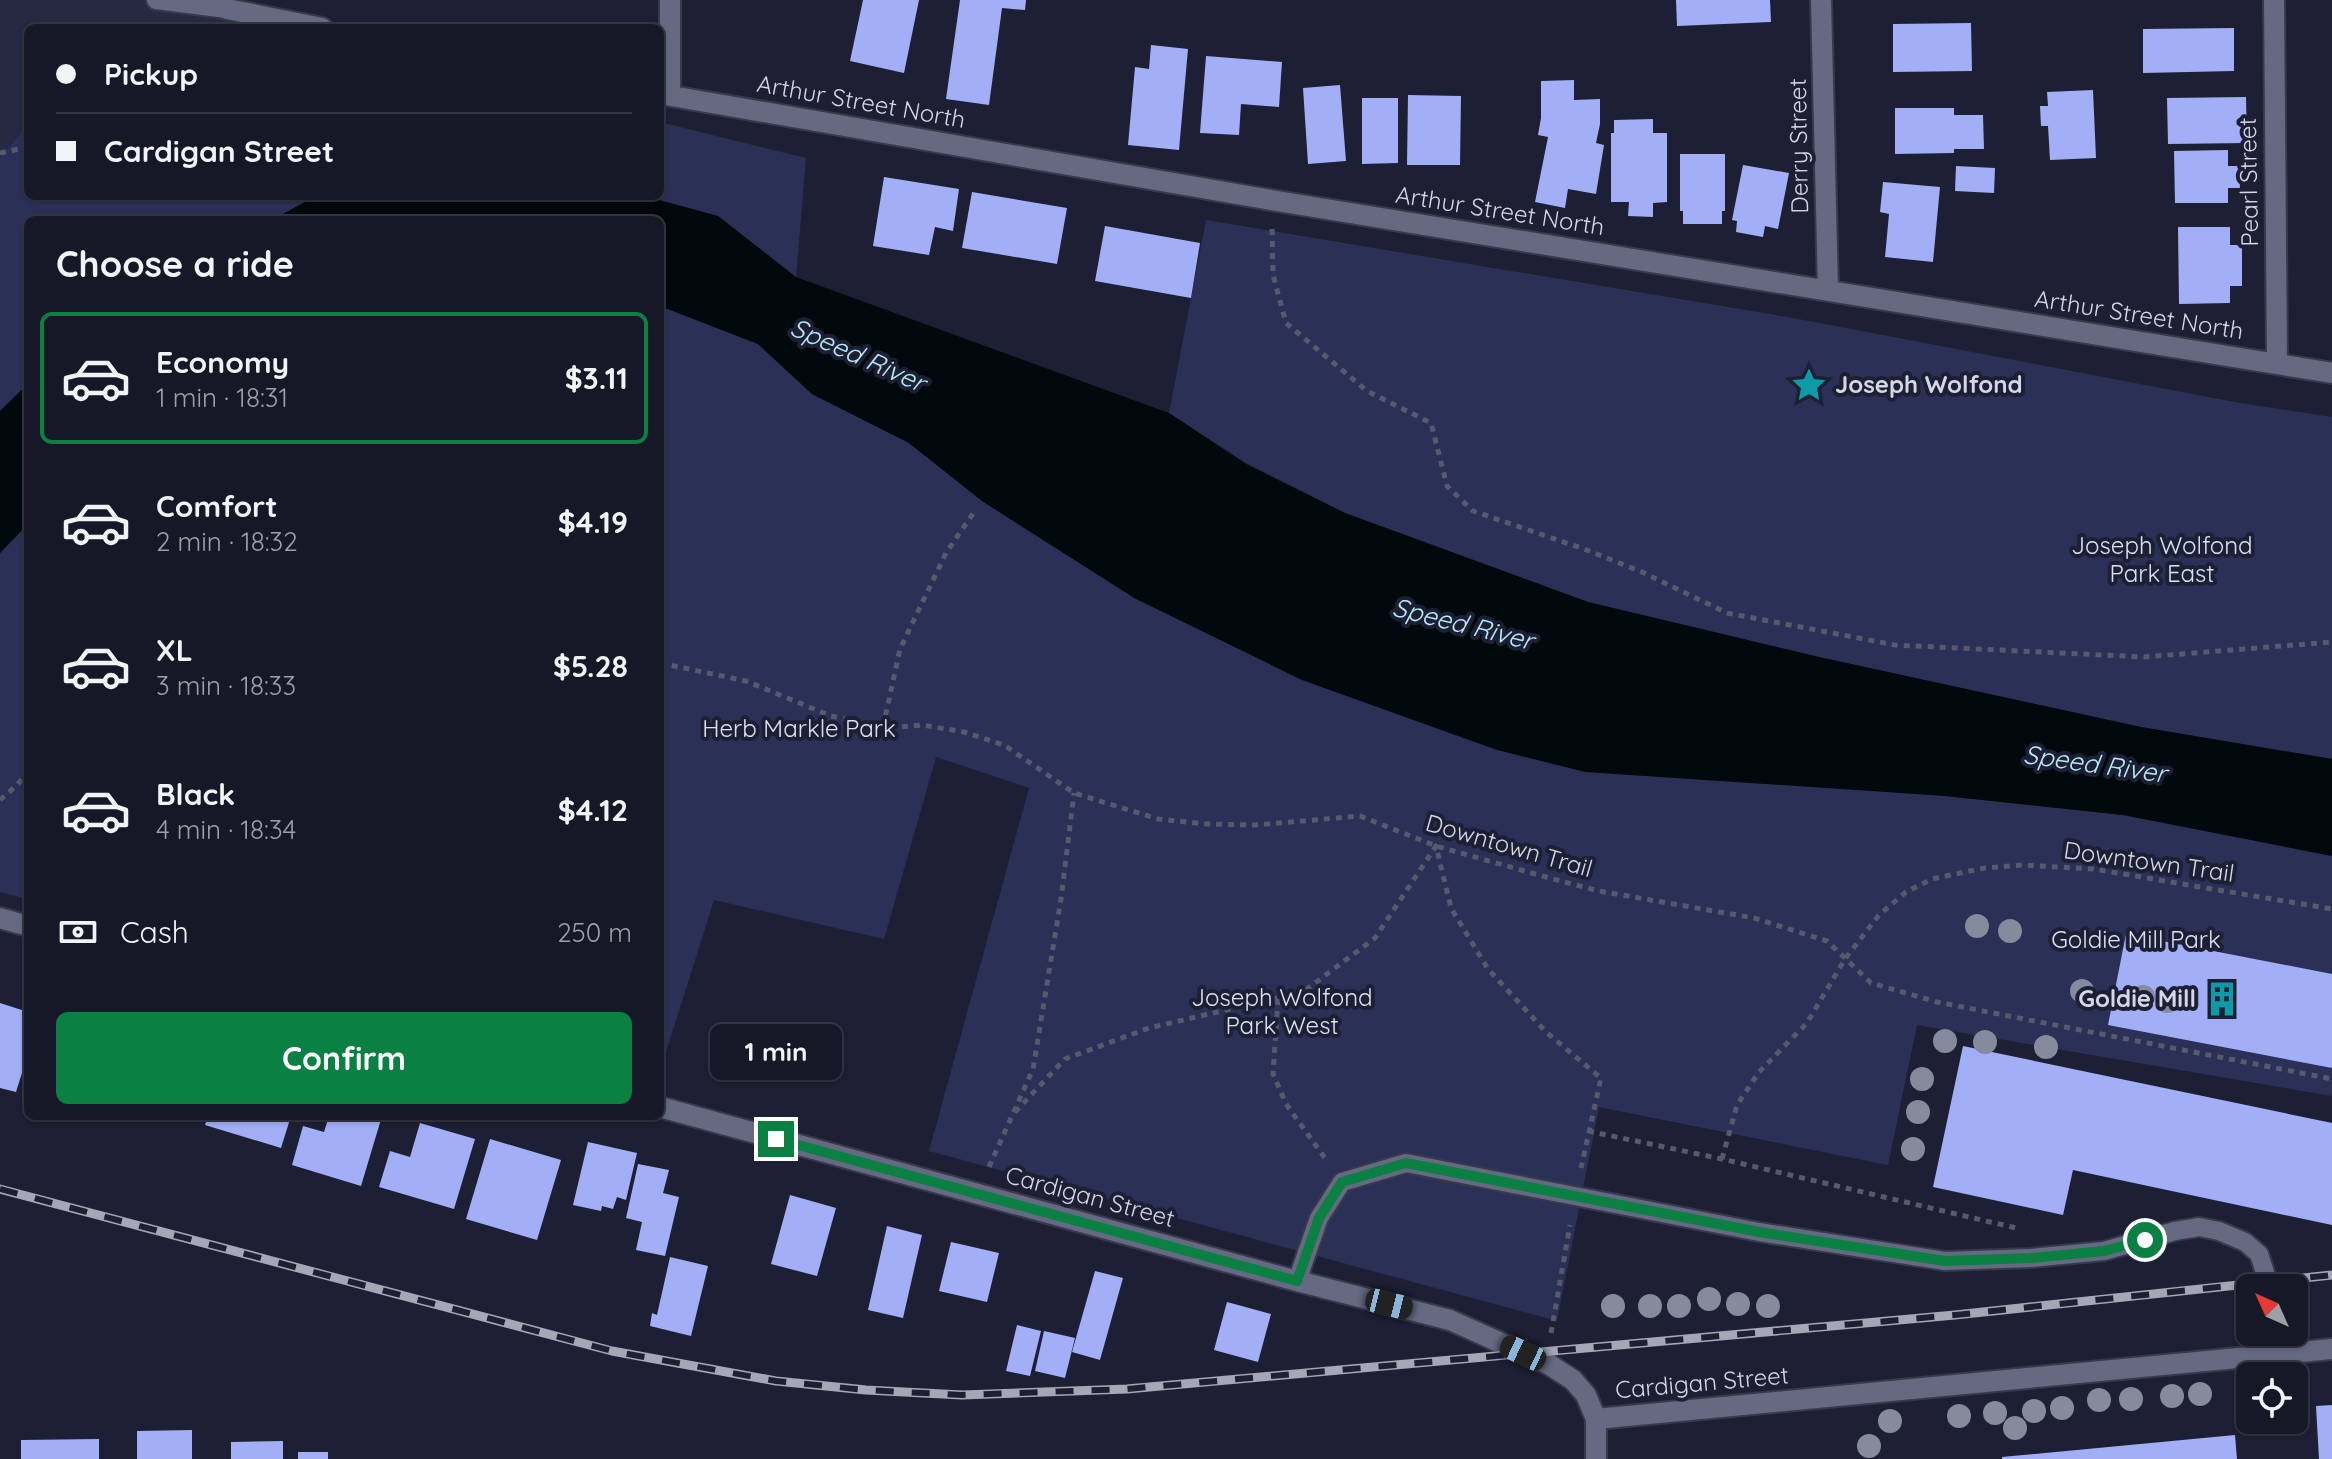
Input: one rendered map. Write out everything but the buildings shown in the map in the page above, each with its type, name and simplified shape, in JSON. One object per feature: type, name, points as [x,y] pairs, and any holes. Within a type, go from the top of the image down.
[{"type":"street","points":[[665,95],[670,0]]},
{"type":"street","name":"Derry Street","points":[[1821,0],[1828,290]]},
{"type":"street","name":"Pearl Street","points":[[2274,0],[2277,363]]},
{"type":"street","points":[[227,9],[302,24]]},
{"type":"street","name":"Arthur Street North","points":[[665,95],[1271,200],[2332,373]]},
{"type":"street","points":[[0,918],[24,925]]},
{"type":"street","name":"Cardigan Street","points":[[664,1108],[1450,1320],[1550,1365],[1573,1380],[1586,1395],[1596,1419],[2332,1349]]},
{"type":"street","points":[[1596,1419],[1596,1459]]},
{"type":"lane","points":[[156,0],[227,9]]},
{"type":"lane","points":[[1297,1281],[1319,1218],[1342,1182],[1406,1163],[1759,1232],[1945,1261],[2031,1258],[2104,1251],[2199,1227],[2245,1242],[2259,1254],[2265,1274]]},
{"type":"lane","points":[[2276,1346],[2277,1355]]},
{"type":"path","points":[[0,153],[24,148]]},
{"type":"path","points":[[1271,200],[1273,275],[1286,323],[1367,391],[1431,423],[1447,486],[1473,511],[1598,555],[1727,613],[1895,645],[2144,657],[2332,642]]},
{"type":"path","points":[[883,727],[900,649],[946,553],[976,509]]},
{"type":"path","name":"Downtown Trail","points":[[664,664],[746,681],[831,716],[883,727],[922,725],[964,732],[1004,745],[1074,793],[1158,819],[1256,825],[1360,816],[1436,846],[1599,891],[1754,918],[1827,941],[1845,959],[1879,915],[1906,892],[1952,873],[1984,868],[2022,865],[2093,869],[2332,909]]},
{"type":"path","points":[[0,800],[24,777]]},
{"type":"path","points":[[977,1193],[1033,1069],[1061,899],[1074,793]]},
{"type":"path","points":[[1015,1112],[1065,1059],[1149,1028],[1303,992],[1375,938],[1436,846]]},
{"type":"path","points":[[1436,846],[1451,908],[1488,969],[1546,1032],[1601,1078],[1550,1328],[1550,1365]]},
{"type":"path","points":[[1722,1159],[1737,1105],[1759,1072],[1807,1023],[1845,959],[1871,983],[1937,1002],[2332,1079]]},
{"type":"path","points":[[1278,999],[1273,1074],[1286,1104],[1342,1182]]},
{"type":"path","points":[[1588,1131],[2044,1234],[2031,1258]]},
{"type":"shaded area","points":[[0,0],[228,0],[228,24],[24,24],[24,200],[28,200],[28,216],[24,216],[24,244],[0,391]]},
{"type":"green space","points":[[664,123],[806,158],[796,277],[718,216],[659,200],[664,200]]},
{"type":"green space","points":[[24,130],[24,200],[309,200],[279,216],[24,216],[24,388],[0,411],[0,158]]},
{"type":"green space","name":"Joseph Wolfond Park East","points":[[1206,220],[1793,318],[2240,403],[2332,417],[2332,759],[2141,727],[1819,657],[1588,602],[1345,513],[1246,463],[1169,413]]},
{"type":"green space","points":[[664,308],[758,344],[812,394],[909,443],[982,501],[1136,599],[1945,796],[2123,815],[2332,856],[2332,1096],[1917,1025],[1888,1165],[1599,1107],[1557,1321],[929,1151],[1029,788],[936,757],[884,939],[714,900],[664,1058]]},
{"type":"green space","points":[[24,528],[24,898],[0,892],[0,553]]},
{"type":"water","name":"Speed River","points":[[309,200],[659,200],[718,216],[796,277],[1169,413],[1246,464],[1345,513],[1588,602],[1819,657],[2141,727],[2332,759],[2332,856],[2123,815],[1945,796],[1585,772],[1497,750],[1302,680],[1136,599],[982,501],[909,443],[812,394],[758,344],[664,308],[664,216],[279,216]]},
{"type":"water","points":[[24,388],[24,528],[0,553],[0,411]]},
{"type":"railway","points":[[0,1189],[612,1351],[776,1381],[962,1395],[1127,1389],[1955,1315],[2332,1275]]},
{"type":"place","name":"Joseph Wolfond","points":[[1809,385]]},
{"type":"place","name":"Goldie Mill","points":[[2222,999]]},
{"type":"route","points":[[776,1139],[1297,1281],[1319,1218],[1342,1182],[1406,1163],[1759,1232],[1945,1261],[2031,1258],[2104,1251],[2145,1240]]},
{"type":"park label","name":"Herb Markle Park","points":[[799,729]]},
{"type":"park label","name":"Goldie Mill Park","points":[[2136,940]]},
{"type":"park label","name":"Joseph Wolfond Park West","points":[[1282,1012]]}]
